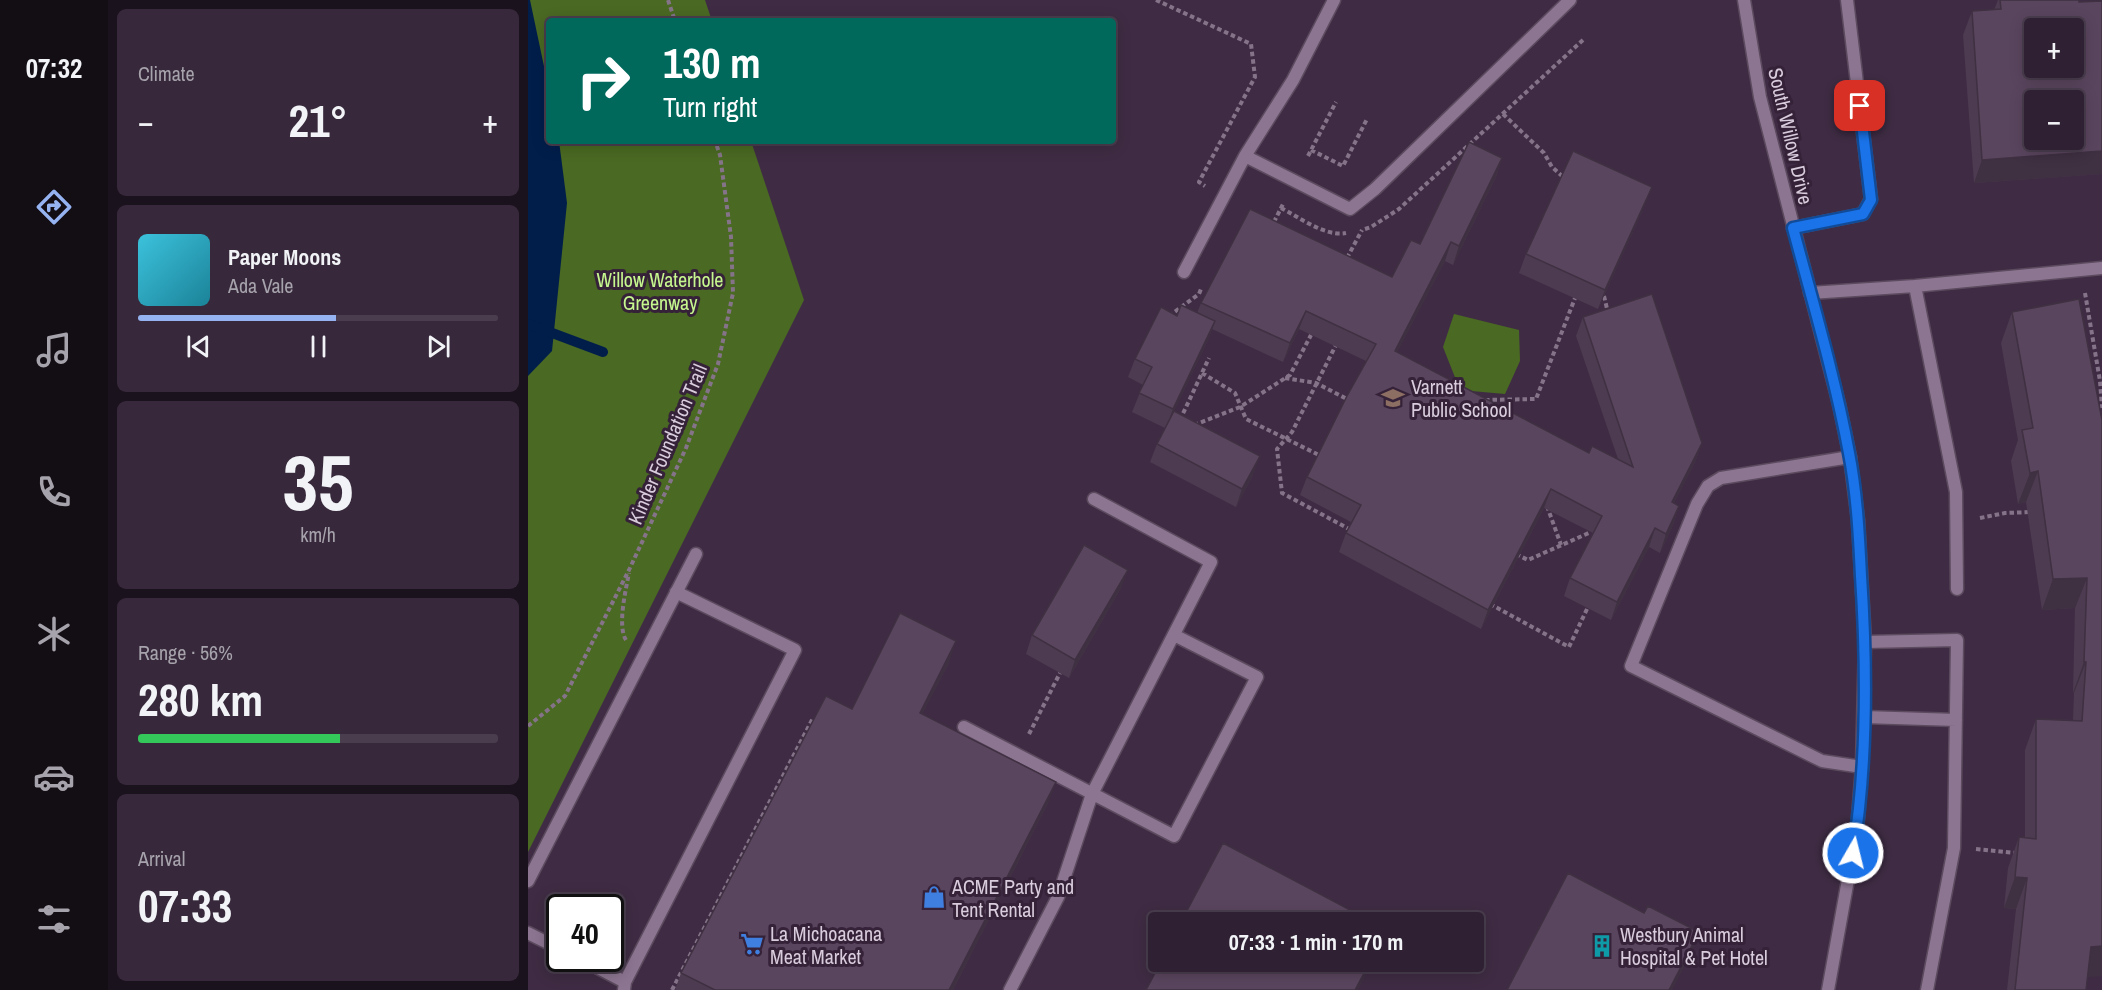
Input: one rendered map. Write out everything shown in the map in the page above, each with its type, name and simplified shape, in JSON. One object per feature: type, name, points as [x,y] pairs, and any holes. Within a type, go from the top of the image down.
[{"type":"street","points":[[1184,272],[1245,156],[1293,80],[1334,0]]},
{"type":"street","points":[[1245,156],[1350,208],[1375,189],[1570,0]]},
{"type":"street","name":"South Willow Drive","points":[[1744,0],[1760,97],[1839,404],[1850,456],[1858,519],[1864,642],[1862,767],[1857,830],[1828,990]]},
{"type":"street","points":[[1793,228],[1863,214],[1871,200],[1847,0]]},
{"type":"street","points":[[1810,292],[1915,286],[2102,268]]},
{"type":"street","points":[[1915,286],[1956,492],[1957,589]]},
{"type":"street","points":[[1850,456],[1721,478],[1708,486],[1697,504],[1630,666],[1822,761],[1862,767]]},
{"type":"street","points":[[1010,990],[1058,897],[1092,794],[1211,562],[1094,499]]},
{"type":"street","points":[[528,881],[696,555]]},
{"type":"street","points":[[602,972],[625,986],[795,650],[676,592]]},
{"type":"street","points":[[964,727],[1174,837],[1257,677],[1174,635]]},
{"type":"street","points":[[1864,642],[1958,639],[1954,848],[1927,990]]},
{"type":"street","points":[[1864,717],[1956,720]]},
{"type":"street","points":[[528,933],[546,942]]},
{"type":"path","points":[[669,0],[674,18]]},
{"type":"path","points":[[1156,0],[1251,44],[1254,77],[1198,182],[1211,189]]},
{"type":"path","points":[[1308,156],[1336,102]]},
{"type":"path","points":[[1503,114],[1544,153],[1552,167],[1563,177]]},
{"type":"path","points":[[1311,150],[1343,166],[1367,119]]},
{"type":"path","name":"Kinder Foundation Trail","points":[[528,726],[565,696],[629,570],[686,448],[718,364],[733,293],[730,237],[720,155],[716,144]]},
{"type":"path","points":[[1274,222],[1283,204]]},
{"type":"path","points":[[1264,217],[1282,226]]},
{"type":"path","points":[[1346,260],[1362,230]]},
{"type":"path","points":[[1337,255],[1355,264]]},
{"type":"path","points":[[2082,270],[2100,381],[2102,408]]},
{"type":"path","points":[[1165,319],[1199,294],[1203,285]]},
{"type":"path","points":[[1604,296],[1609,315]]},
{"type":"path","points":[[1483,400],[1536,399],[1575,298]]},
{"type":"path","points":[[1342,333],[1292,432],[1277,449],[1282,493],[1354,532]]},
{"type":"path","points":[[1192,426],[1240,407],[1290,375],[1311,335]]},
{"type":"path","points":[[1176,426],[1209,358]]},
{"type":"path","points":[[1202,372],[1234,393],[1246,419],[1328,459]]},
{"type":"path","points":[[1285,378],[1316,384],[1356,404]]},
{"type":"path","points":[[1545,502],[1561,545]]},
{"type":"path","points":[[1956,522],[2005,513],[2041,512]]},
{"type":"path","points":[[1509,550],[1528,560],[1591,532]]},
{"type":"path","points":[[629,570],[622,614],[623,636],[631,648],[643,657]]},
{"type":"path","points":[[1488,603],[1569,646],[1587,609]]},
{"type":"path","points":[[1018,755],[1060,674]]},
{"type":"path","points":[[672,990],[813,718]]},
{"type":"path","points":[[1954,848],[2021,854]]},
{"type":"green space","name":"Willow Waterhole Greenway","points":[[528,0],[705,0],[711,18],[546,18],[546,144],[752,144],[804,300],[528,852]]},
{"type":"green space","points":[[1454,314],[1519,330],[1520,361],[1505,394],[1460,390],[1443,347]]},
{"type":"water","points":[[528,0],[530,0],[546,76],[546,144],[559,144],[567,203],[552,351],[528,376]]},
{"type":"building","points":[[2000,0],[2102,1],[2102,151],[1982,160],[1972,11],[2001,9]]},
{"type":"building","points":[[1469,142],[1502,158],[1459,246],[1451,242],[1395,351],[1589,453],[1592,446],[1633,467],[1583,317],[1652,294],[1702,443],[1672,502],[1679,506],[1666,534],[1655,528],[1617,602],[1570,578],[1602,516],[1551,489],[1488,610],[1346,533],[1361,505],[1307,477],[1376,344],[1306,311],[1290,343],[1201,303],[1250,209],[1392,277],[1411,240],[1420,244]]},
{"type":"building","points":[[1573,151],[1652,187],[1605,290],[1526,254]]},
{"type":"building","points":[[2079,299],[2102,420],[2102,946],[2091,947],[2086,990],[2015,990],[2027,878],[2015,877],[2019,837],[2036,839],[2036,719],[2082,721],[2086,662],[2084,662],[2087,578],[2053,579],[2038,471],[2030,473],[2022,430],[2033,428],[2012,312]]},
{"type":"building","points":[[1181,305],[1215,321],[1173,409],[1139,393],[1152,367],[1135,359],[1161,307],[1177,316]]},
{"type":"building","points":[[1174,411],[1260,456],[1242,489],[1157,444]]},
{"type":"building","points":[[1084,545],[1128,570],[1075,660],[1032,635]]},
{"type":"building","points":[[900,613],[956,641],[920,713],[1056,782],[949,990],[715,990],[681,973],[826,696],[852,709]]},
{"type":"building","points":[[1223,843],[1354,912],[1186,912]]},
{"type":"building","name":"Westbury Animal Hospital & Pet Hotel","points":[[1568,873],[1644,913],[1648,906],[1699,932],[1669,990],[1507,990]]},
{"type":"building","points":[[1156,972],[1365,972],[1355,990],[1146,990]]},
{"type":"waterway","points":[[528,324],[603,352]]},
{"type":"place","name":"Varnett Public School","points":[[1393,398]]},
{"type":"place","name":"ACME Party and Tent Rental","points":[[934,897]]},
{"type":"place","name":"La Michoacana Meat Market","points":[[752,944]]},
{"type":"place","name":"Westbury Animal Hospital & Pet Hotel","points":[[1602,946]]},
{"type":"route","points":[[1853,853],[1857,830],[1864,717],[1863,595],[1858,519],[1850,456],[1839,404],[1793,228],[1863,214],[1871,200],[1860,106]]}]
